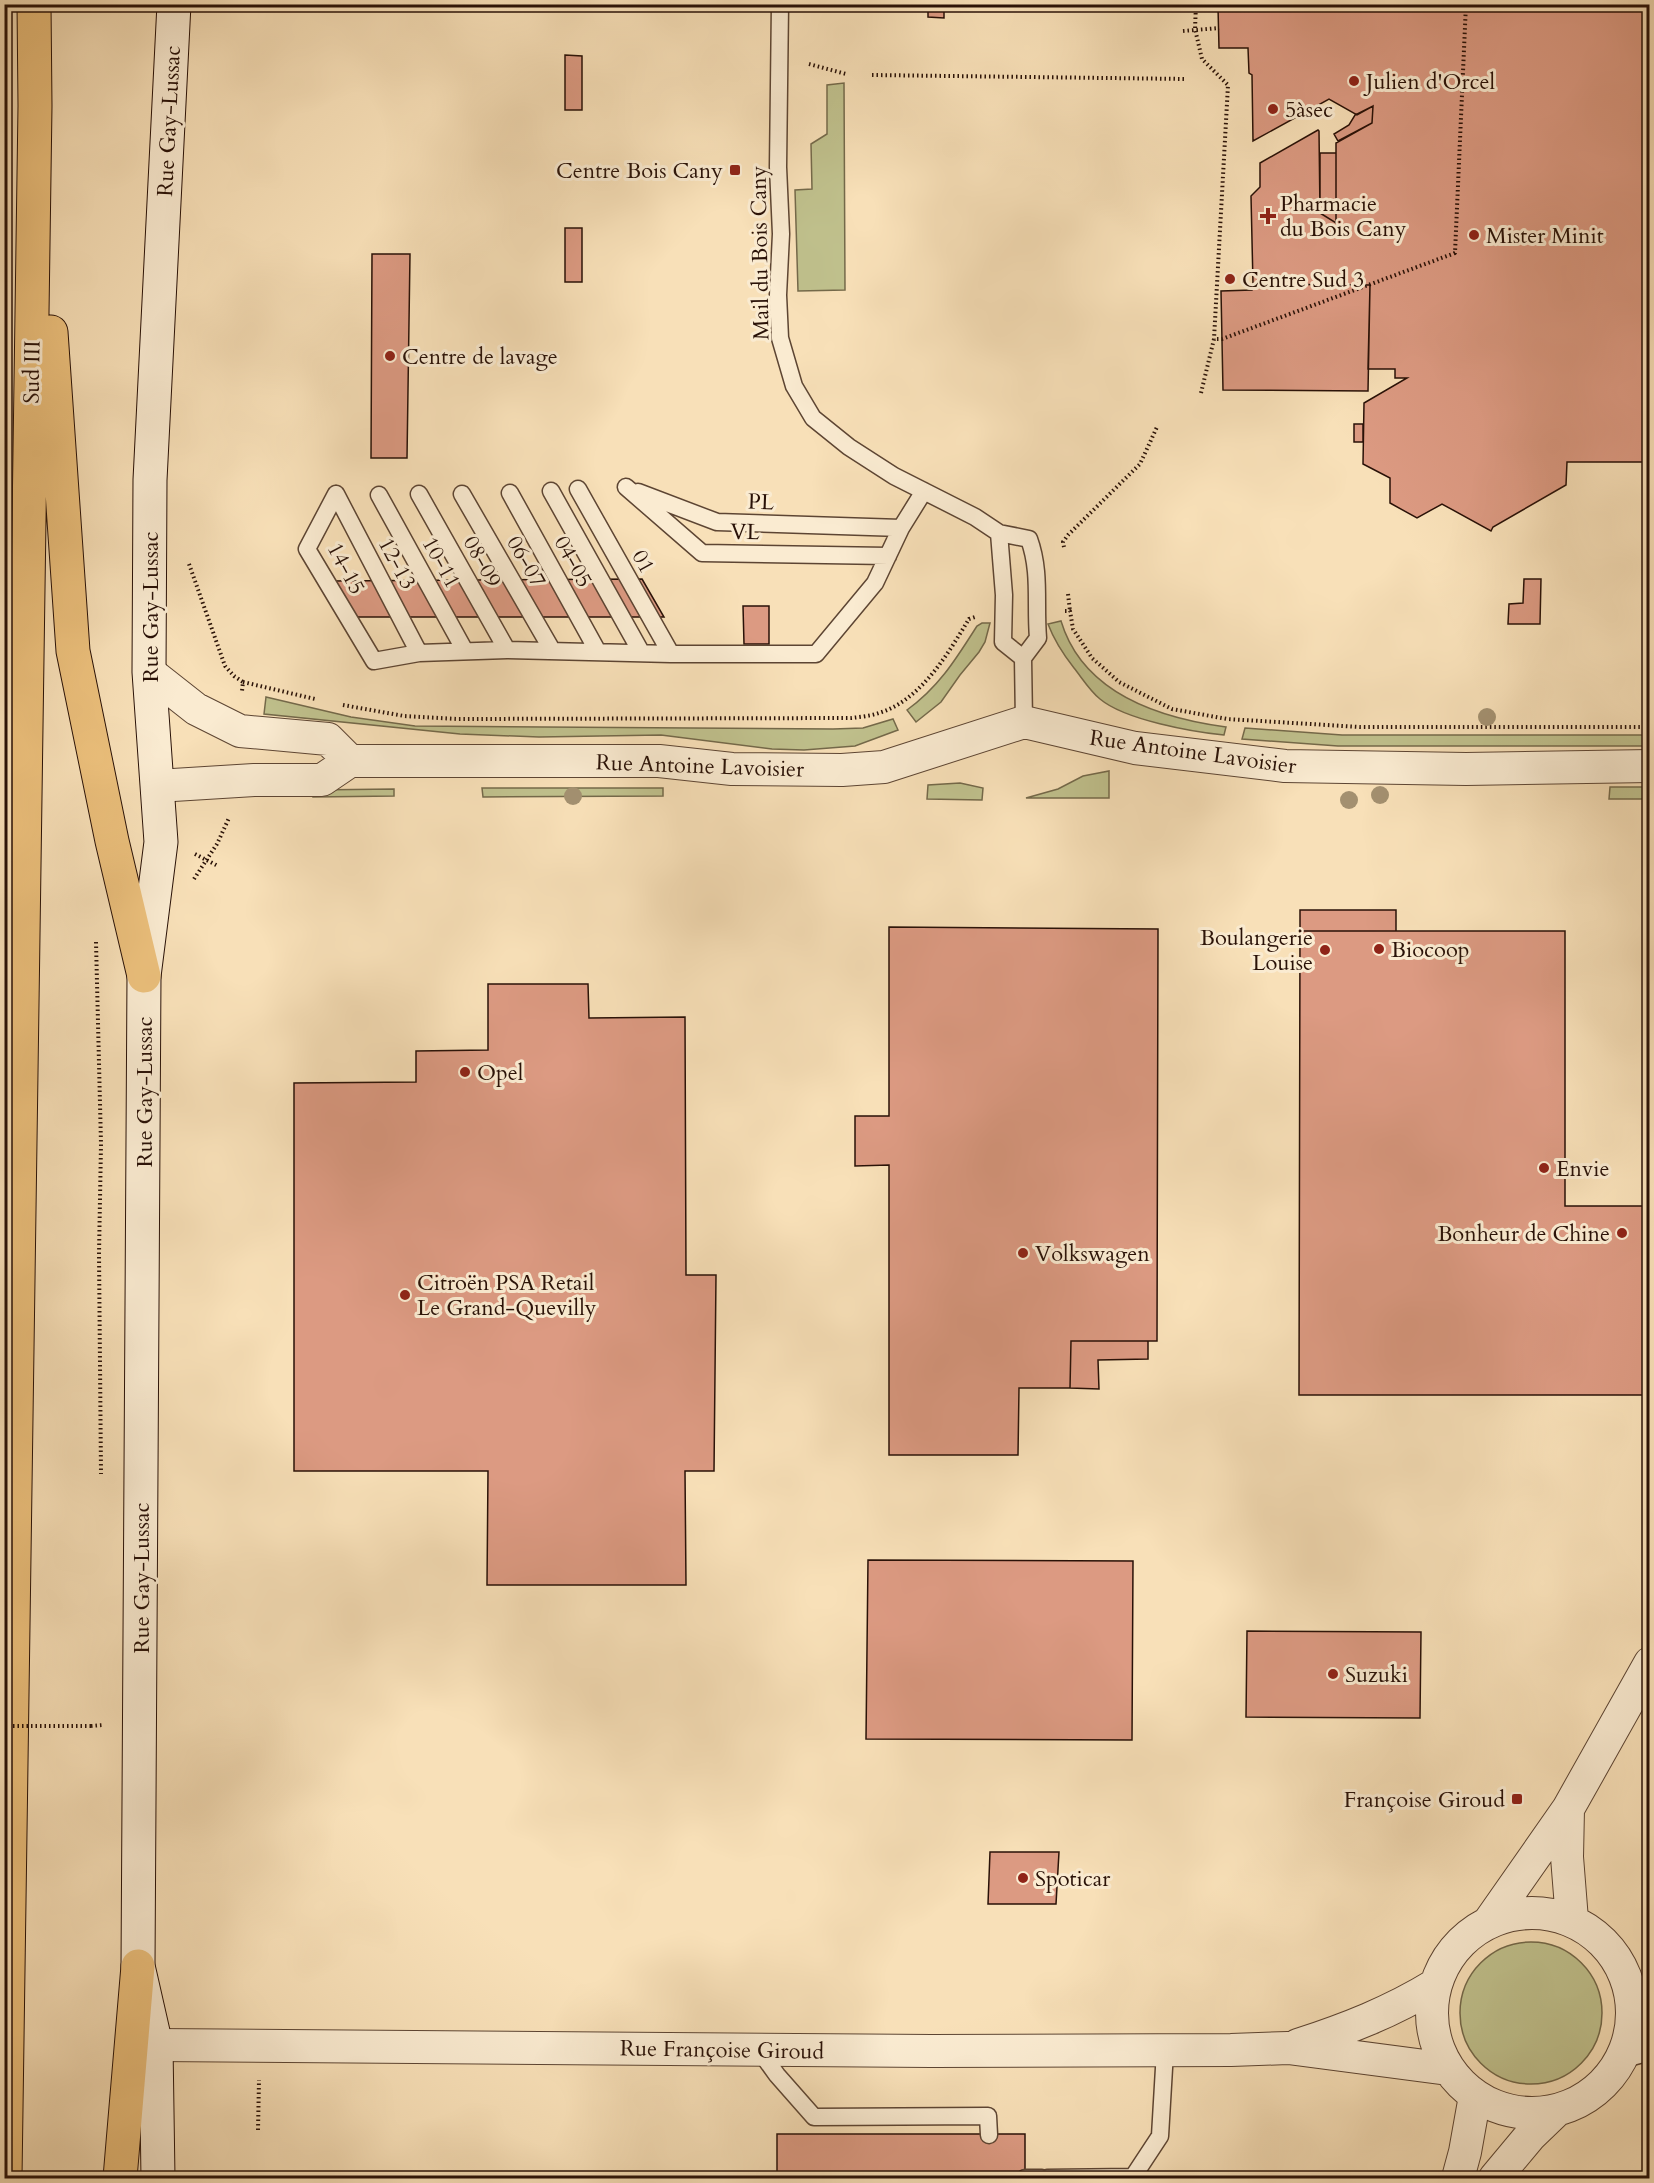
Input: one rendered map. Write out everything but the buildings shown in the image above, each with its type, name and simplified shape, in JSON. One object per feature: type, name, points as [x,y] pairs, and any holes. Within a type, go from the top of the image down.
[{"type":"highway","name":"Sud III","points":[[5,2178],[35,106],[34,4]]},
{"type":"highway","points":[[35,106],[73,651],[112,841],[144,976]]},
{"type":"highway","points":[[120,2178],[138,1966]]},
{"type":"main road","name":"Rue Gay-Lussac","points":[[158,2178],[156,2044],[138,1966],[144,976],[161,842],[149,672],[150,480],[174,4]]},
{"type":"street","points":[[149,672],[196,709],[240,731],[328,739],[350,761],[322,780],[254,780],[157,786]]},
{"type":"street","name":"Rue Antoine Lavoisier","points":[[350,761],[659,761],[732,769],[873,768],[884,767],[1024,722],[1135,748],[1285,766],[1454,769],[1650,766]]},
{"type":"street","points":[[1489,1922],[1568,1809],[1650,1663]]},
{"type":"street","points":[[1568,1809],[1567,1857],[1572,1920]]},
{"type":"street","points":[[1530,1912],[1552,1914],[1572,1920],[1591,1931],[1607,1946],[1639,1985],[1632,2003],[1632,2022],[1628,2042],[1635,2056],[1582,2100],[1556,2110],[1528,2114],[1500,2109],[1475,2096],[1460,2084],[1448,2069],[1438,2050],[1432,2029],[1431,2007],[1435,1985],[1446,1959],[1465,1937],[1489,1922],[1509,1915],[1530,1912]]},
{"type":"street","name":"Rue Françoise Giroud","points":[[1288,2048],[1368,2021],[1406,2003],[1435,1985]]},
{"type":"street","name":"Rue Françoise Giroud","points":[[156,2044],[759,2050],[1166,2051],[1288,2048],[1448,2069]]},
{"type":"street","points":[[1458,2178],[1475,2096]]},
{"type":"street","points":[[1496,2178],[1530,2136],[1556,2110]]},
{"type":"lane","name":"Mail du Bois Cany","points":[[780,4],[778,167],[781,234],[778,295],[780,338],[794,386],[813,418],[876,464],[975,517],[999,533],[1029,539],[1036,559],[1038,638],[1023,658]]},
{"type":"lane","name":"PL","points":[[626,487],[717,522],[901,528]]},
{"type":"lane","name":"VL","points":[[626,487],[702,553],[888,556]]},
{"type":"lane","name":"01","points":[[578,489],[671,654]]},
{"type":"lane","points":[[551,491],[641,652]]},
{"type":"lane","points":[[419,653],[552,650],[671,654],[816,654],[875,583],[901,528],[924,491]]},
{"type":"lane","name":"04-05","points":[[510,493],[598,652]]},
{"type":"lane","name":"12-13","points":[[336,494],[419,653]]},
{"type":"lane","name":"14-15","points":[[336,494],[307,549],[374,661],[419,653]]},
{"type":"lane","name":"08-09","points":[[419,494],[507,650]]},
{"type":"lane","name":"06-07","points":[[462,494],[552,650]]},
{"type":"lane","name":"10-11","points":[[379,495],[465,651]]},
{"type":"lane","points":[[999,533],[1003,586],[1003,642],[1023,658],[1024,722]]},
{"type":"lane","points":[[759,2050],[777,2075],[814,2116],[988,2116],[989,2135]]},
{"type":"lane","points":[[1047,2178],[1133,2177],[1160,2136],[1166,2051]]},
{"type":"path","points":[[1196,4],[1195,29],[1202,59],[1228,85],[1214,339],[1201,393]]},
{"type":"path","points":[[1214,339],[1222,339],[1455,253],[1466,4]]},
{"type":"path","points":[[1183,31],[1219,28]]},
{"type":"path","points":[[809,64],[846,74]]},
{"type":"path","points":[[872,75],[1185,79]]},
{"type":"path","points":[[1064,552],[1063,542],[1068,535],[1140,464],[1157,427]]},
{"type":"path","points":[[188,563],[225,666],[234,676],[243,682],[324,701]]},
{"type":"path","points":[[1067,584],[1073,629],[1092,658],[1119,682],[1172,709],[1227,719],[1359,727],[1650,727]]},
{"type":"path","points":[[1060,612],[1070,611]]},
{"type":"path","points":[[335,704],[404,716],[458,719],[851,718],[879,713],[899,704],[920,688],[940,664],[969,620],[979,615]]},
{"type":"path","points":[[241,702],[243,682]]},
{"type":"path","points":[[191,883],[218,844],[228,825],[231,809]]},
{"type":"path","points":[[95,936],[102,1144],[99,1254],[101,1475]]},
{"type":"path","points":[[4,1726],[103,1725],[103,1714]]},
{"type":"path","points":[[258,2130],[259,2072]]},
{"type":"green space","points":[[844,83],[845,290],[798,291],[795,190],[812,189],[811,144],[827,134],[827,85]]},
{"type":"green space","points":[[1061,621],[1072,646],[1087,667],[1105,684],[1150,709],[1175,717],[1226,727],[1224,735],[1178,728],[1142,719],[1100,699],[1070,663],[1053,636],[1048,624]]},
{"type":"green space","points":[[990,623],[985,642],[979,652],[941,702],[916,722],[907,710],[938,682],[977,626]]},
{"type":"green space","points":[[266,697],[351,717],[415,726],[833,729],[863,728],[893,719],[898,730],[855,746],[804,750],[772,749],[661,735],[539,737],[460,734],[264,714]]},
{"type":"green space","points":[[1245,728],[1342,735],[1649,735],[1650,746],[1338,746],[1242,739]]},
{"type":"green space","points":[[1109,771],[1109,798],[1026,798],[1058,789],[1083,776]]},
{"type":"green space","points":[[960,783],[983,788],[982,800],[927,799],[928,785]]},
{"type":"green space","points":[[1610,787],[1649,787],[1649,799],[1609,799]]},
{"type":"green space","points":[[482,788],[663,788],[663,796],[483,797]]},
{"type":"green space","points":[[394,789],[394,796],[313,797],[313,790]]},
{"type":"green space","points":[[1531,1942],[1558,1947],[1581,1963],[1597,1986],[1602,2013],[1597,2040],[1581,2063],[1558,2079],[1531,2084],[1504,2079],[1481,2063],[1465,2040],[1460,2013],[1465,1986],[1481,1963],[1504,1947]]},
{"type":"place","name":"Julien d'Orcel","points":[[1354,81]]},
{"type":"place","name":"5àsec","points":[[1273,109]]},
{"type":"place","name":"Centre Bois Cany","points":[[735,170]]},
{"type":"place","name":"Pharmacie du Bois Cany","points":[[1268,216]]},
{"type":"place","name":"Mister Minit","points":[[1474,235]]},
{"type":"place","name":"Centre Sud 3","points":[[1230,279]]},
{"type":"place","name":"Centre de lavage","points":[[390,356]]},
{"type":"place","name":"Biocoop","points":[[1379,949]]},
{"type":"place","name":"Boulangerie Louise","points":[[1325,950]]},
{"type":"place","name":"Opel","points":[[465,1072]]},
{"type":"place","name":"Envie","points":[[1544,1168]]},
{"type":"place","name":"Bonheur de Chine","points":[[1622,1233]]},
{"type":"place","name":"Volkswagen","points":[[1023,1253]]},
{"type":"place","name":"Citroën PSA Retail Le Grand-Quevilly","points":[[405,1295]]},
{"type":"place","name":"Suzuki","points":[[1333,1674]]},
{"type":"place","name":"Françoise Giroud","points":[[1517,1799]]},
{"type":"place","name":"Spoticar","points":[[1023,1878]]}]
